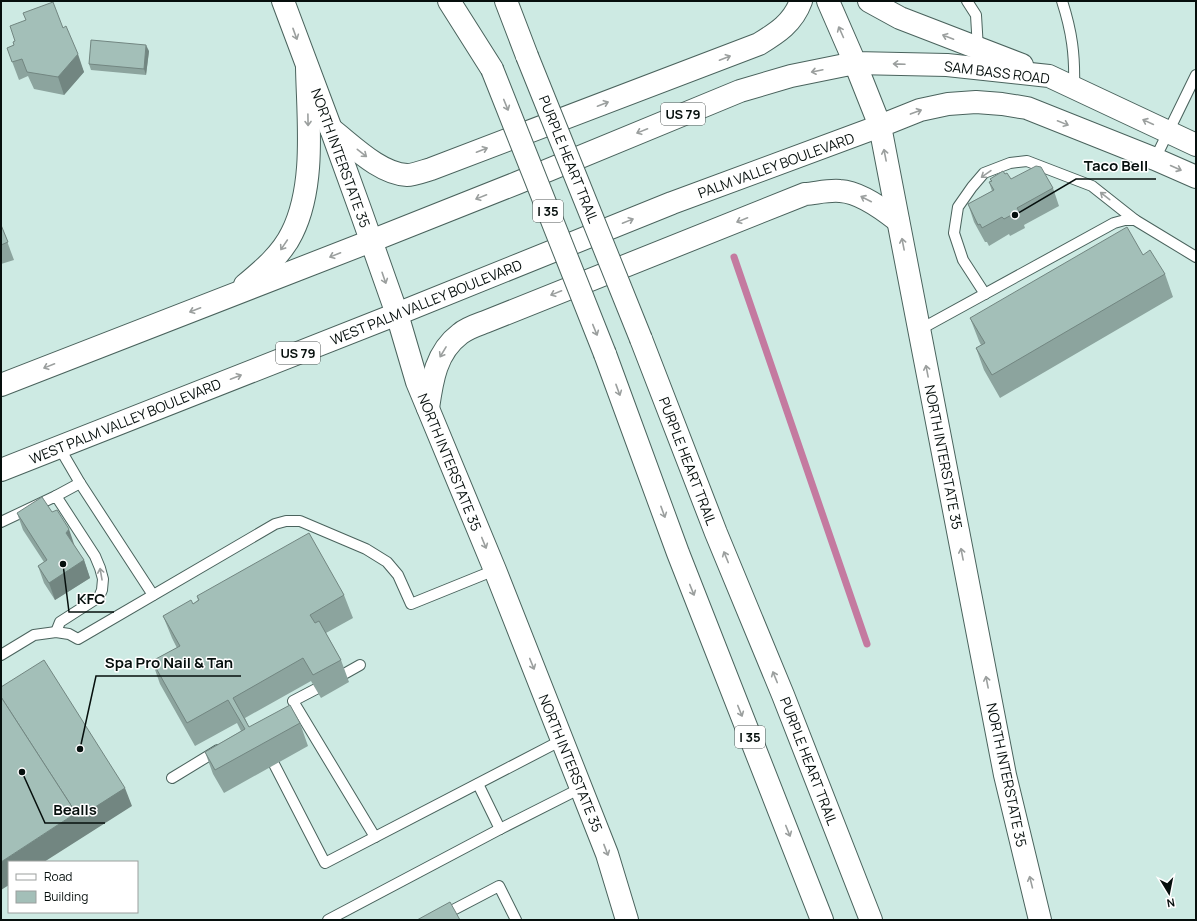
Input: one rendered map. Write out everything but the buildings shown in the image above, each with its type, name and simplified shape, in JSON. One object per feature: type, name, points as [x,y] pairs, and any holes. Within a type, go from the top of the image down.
[{"type":"main road","name":"NORTH INTERSTATE 35","points":[[283,1],[331,129],[397,314],[417,382],[495,570],[607,854],[627,920]]},
{"type":"main road","points":[[448,1],[492,69]]},
{"type":"main road","name":"I 35","points":[[466,1],[605,354],[681,561],[822,920]]},
{"type":"main road","name":"PURPLE HEART TRAIL","points":[[506,1],[641,339],[716,533],[783,695],[871,920]]},
{"type":"main road","points":[[516,1],[527,56]]},
{"type":"main road","points":[[331,129],[374,162],[390,172],[408,175],[431,169],[759,44],[780,31],[798,9],[802,1]]},
{"type":"main road","name":"NORTH INTERSTATE 35","points":[[828,1],[880,126],[1005,775],[1040,920]]},
{"type":"main road","points":[[869,1],[900,18],[1050,76]]},
{"type":"main road","name":"SAM BASS ROAD","points":[[855,63],[947,66],[1050,76],[1196,145]]},
{"type":"main road","name":"US 79","points":[[1,386],[517,183],[740,91],[791,76],[855,63]]},
{"type":"main road","points":[[232,296],[261,272],[278,254],[292,234],[301,210],[306,184],[308,155],[307,67]]},
{"type":"main road","points":[[880,126],[920,110],[948,104],[976,102],[1027,108],[1196,177]]},
{"type":"main road","name":"PALM VALLEY BOULEVARD","points":[[672,203],[880,126]]},
{"type":"main road","points":[[428,408],[431,385],[438,361],[447,346],[461,333],[485,322],[805,194],[841,191],[860,196],[898,220]]},
{"type":"main road","name":"WEST PALM VALLEY BOULEVARD","points":[[1,470],[397,314],[672,203]]},
{"type":"main road","points":[[826,805],[881,920]]},
{"type":"lane","points":[[967,1],[976,15],[978,49]]},
{"type":"lane","points":[[1062,1],[1069,24],[1075,60],[1074,87]]},
{"type":"lane","points":[[1155,159],[1196,75]]},
{"type":"lane","points":[[985,294],[963,260],[954,233],[958,207],[984,173],[1010,163],[1027,161],[1092,186],[1135,220],[1196,258]]},
{"type":"lane","points":[[919,330],[1114,223],[1125,220],[1135,220]]},
{"type":"lane","points":[[59,447],[80,484],[153,595]]},
{"type":"lane","points":[[1,522],[80,484]]},
{"type":"lane","points":[[56,496],[95,556],[103,579],[102,590],[99,597],[60,622],[56,632]]},
{"type":"lane","points":[[1,655],[34,635],[56,632],[69,634],[78,639],[275,524],[286,521],[300,521],[366,549],[387,562],[398,575],[411,604],[495,570]]},
{"type":"lane","points":[[344,674],[360,666]]},
{"type":"lane","points":[[316,689],[293,701],[375,837]]},
{"type":"lane","points":[[274,764],[325,863],[562,740]]},
{"type":"lane","points":[[172,778],[224,746]]},
{"type":"lane","points":[[478,784],[500,829]]},
{"type":"lane","points":[[328,920],[581,788]]},
{"type":"lane","points":[[434,920],[500,886],[516,920]]},
{"type":"waterway","points":[[734,257],[867,644]]},
{"type":"place","name":"Taco Bell","points":[[1015,215]]},
{"type":"place","name":"KFC","points":[[63,564]]},
{"type":"place","name":"Spa Pro Nail & Tan","points":[[80,749]]},
{"type":"place","name":"Bealls","points":[[22,772]]}]
